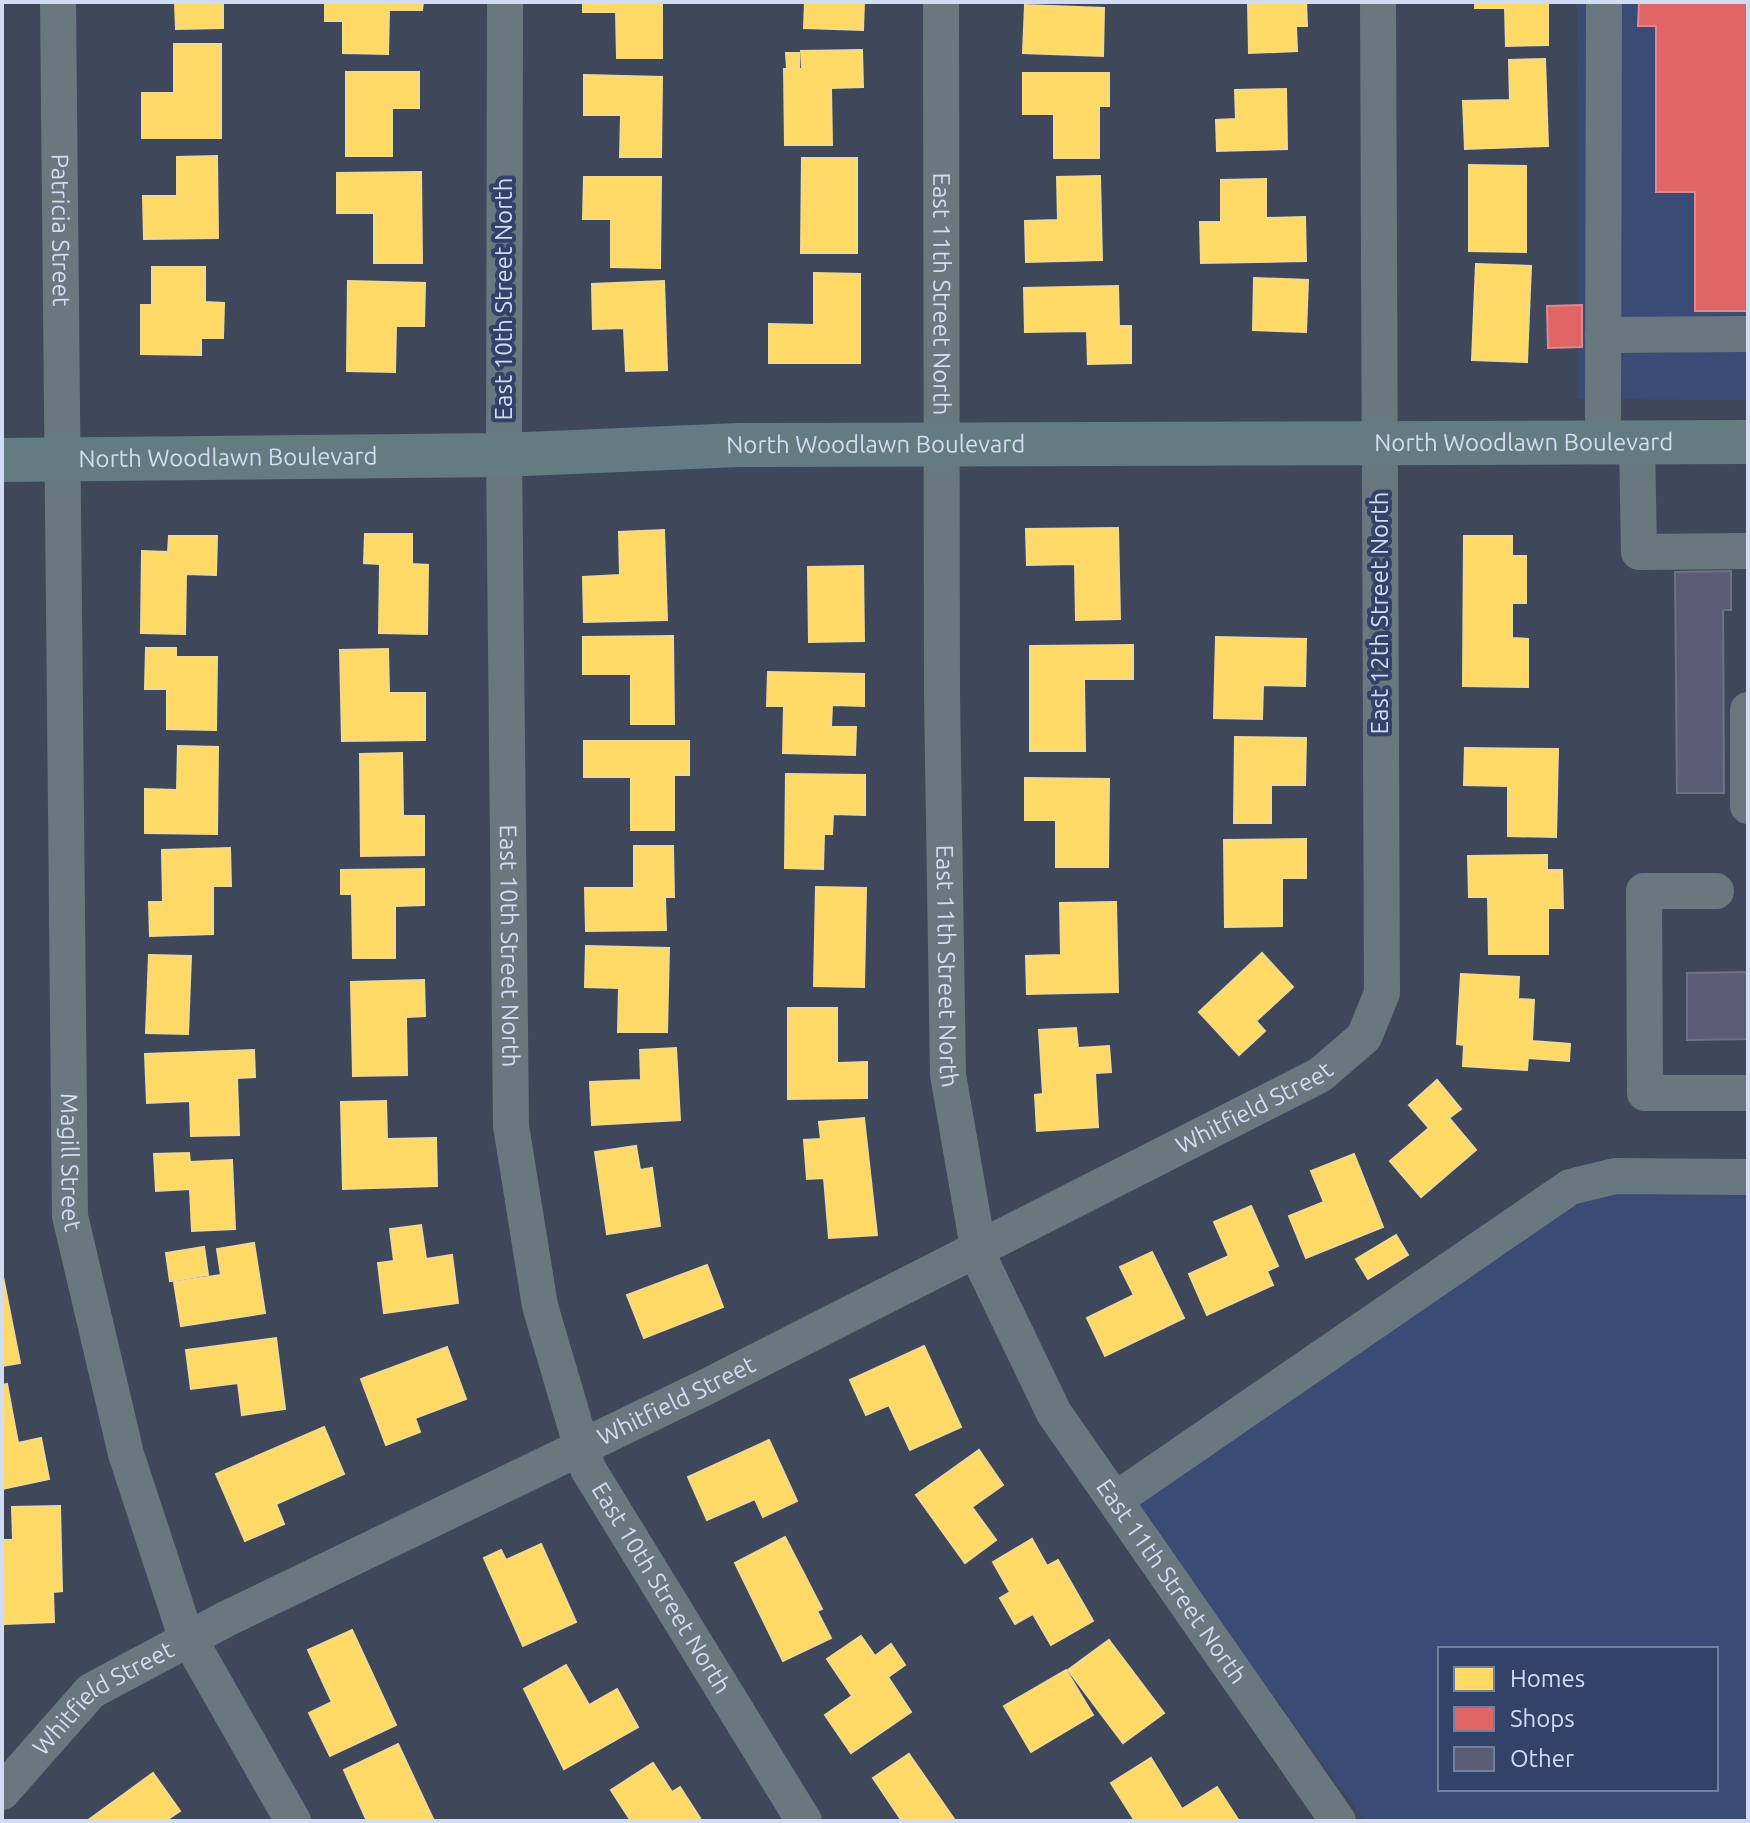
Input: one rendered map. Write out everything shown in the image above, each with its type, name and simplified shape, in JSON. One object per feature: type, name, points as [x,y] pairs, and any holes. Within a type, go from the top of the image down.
[{"type":"main road","name":"North Woodlawn Boulevard","points":[[2,460],[504,455],[739,445],[1748,442]]},
{"type":"street","name":"Patricia Street","points":[[58,2],[62,459]]},
{"type":"street","name":"East 10th Street North","points":[[505,2],[504,455],[511,1126],[540,1306],[588,1469],[804,1821]]},
{"type":"street","name":"East 11th Street North","points":[[941,2],[941,443],[948,1075],[979,1250],[1054,1413],[1338,1821]]},
{"type":"street","name":"East 12th Street North","points":[[1368,1028],[1382,993],[1378,2]]},
{"type":"street","points":[[1604,2],[1603,335],[1639,552],[1748,551]]},
{"type":"street","points":[[1603,335],[1748,334]]},
{"type":"street","name":"Magill Street","points":[[62,459],[70,1216],[126,1454],[189,1639],[293,1821]]},
{"type":"street","points":[[1748,710],[1748,806]]},
{"type":"street","points":[[1716,891],[1644,891],[1645,1093],[1748,1093]]},
{"type":"street","name":"Whitfield Street","points":[[2,1792],[91,1691],[189,1639],[979,1250],[1320,1075],[1364,1037],[1368,1028]]},
{"type":"street","points":[[1115,1500],[1570,1187],[1615,1176],[1748,1177]]},
{"type":"shaded area","points":[[1577,2],[1748,2],[1748,400],[1578,399]]},
{"type":"shaded area","points":[[1748,1185],[1748,1821],[1365,1821],[1132,1503],[1573,1199],[1650,1188]]},
{"type":"building: Homes","points":[[175,2],[223,2],[223,28],[176,29]]},
{"type":"building: Homes","points":[[325,2],[423,2],[422,10],[389,10],[388,54],[343,53],[343,21],[325,21]]},
{"type":"building: Homes","points":[[583,2],[662,2],[662,58],[617,58],[616,12],[583,12]]},
{"type":"building: Homes","points":[[805,2],[864,2],[863,30],[804,28]]},
{"type":"building: Homes","points":[[1230,2],[1306,2],[1307,26],[1296,26],[1297,51],[1249,53],[1248,3]]},
{"type":"building: Homes","points":[[1475,2],[1548,2],[1548,45],[1506,46],[1505,8],[1475,8]]},
{"type":"building: Homes","points":[[1025,5],[1104,8],[1103,56],[1023,53]]},
{"type":"building: Homes","points":[[174,44],[221,44],[221,138],[142,138],[142,93],[174,93]]},
{"type":"building: Homes","points":[[862,50],[863,87],[831,88],[832,145],[785,145],[784,69],[802,69],[801,51]]},
{"type":"building: Homes","points":[[786,53],[799,53],[799,68],[787,68]]},
{"type":"building: Homes","points":[[1545,59],[1548,146],[1465,149],[1463,101],[1510,100],[1509,60]]},
{"type":"building: Homes","points":[[346,72],[419,72],[419,108],[392,108],[392,156],[346,156]]},
{"type":"building: Homes","points":[[1023,73],[1109,73],[1109,106],[1099,106],[1099,158],[1054,158],[1054,114],[1023,114]]},
{"type":"building: Homes","points":[[584,75],[662,77],[661,157],[620,157],[621,115],[584,115]]},
{"type":"building: Homes","points":[[1286,89],[1287,149],[1217,151],[1216,120],[1236,119],[1235,90]]},
{"type":"building: Homes","points":[[217,156],[218,238],[144,239],[143,196],[177,196],[177,157]]},
{"type":"building: Homes","points":[[802,158],[857,158],[857,253],[801,253]]},
{"type":"building: Homes","points":[[1469,165],[1526,166],[1526,252],[1469,251]]},
{"type":"building: Homes","points":[[421,172],[422,263],[374,263],[374,213],[337,213],[337,173]]},
{"type":"building: Homes","points":[[1100,176],[1102,260],[1026,262],[1025,221],[1058,220],[1057,177]]},
{"type":"building: Homes","points":[[584,177],[661,177],[660,268],[611,267],[611,219],[583,219]]},
{"type":"building: Homes","points":[[1266,179],[1266,218],[1305,217],[1306,261],[1201,263],[1200,222],[1221,222],[1221,180]]},
{"type":"building: Homes","points":[[1476,264],[1531,266],[1527,362],[1472,360]]},
{"type":"building: Homes","points":[[152,267],[205,267],[205,302],[224,303],[223,338],[201,338],[201,355],[141,354],[141,305],[152,305]]},
{"type":"building: Homes","points":[[814,273],[860,274],[860,363],[769,363],[769,324],[814,325]]},
{"type":"building: Homes","points":[[1254,278],[1308,280],[1306,332],[1253,330]]},
{"type":"building: Homes","points":[[348,281],[425,283],[424,326],[396,326],[395,372],[347,371]]},
{"type":"building: Homes","points":[[664,281],[667,370],[626,371],[624,328],[593,329],[592,284]]},
{"type":"building: Homes","points":[[1118,286],[1119,326],[1131,326],[1131,363],[1088,364],[1087,331],[1025,332],[1024,288]]},
{"type":"building: Homes","points":[[1118,528],[1120,619],[1076,620],[1075,564],[1027,565],[1026,529]]},
{"type":"building: Homes","points":[[664,530],[667,620],[584,622],[583,577],[620,575],[619,532]]},
{"type":"building: Homes","points":[[365,534],[412,534],[412,564],[428,565],[427,634],[379,633],[380,564],[364,563]]},
{"type":"building: Homes","points":[[169,536],[217,536],[216,575],[186,574],[185,634],[141,633],[142,551],[168,552]]},
{"type":"building: Homes","points":[[1464,536],[1512,536],[1512,556],[1526,556],[1526,603],[1512,603],[1512,638],[1528,639],[1528,687],[1463,686]]},
{"type":"building: Homes","points":[[863,566],[864,641],[809,642],[808,567]]},
{"type":"building: Homes","points":[[673,636],[674,724],[631,724],[631,674],[583,674],[583,637]]},
{"type":"building: Homes","points":[[1216,637],[1306,639],[1305,686],[1263,685],[1262,719],[1214,718]]},
{"type":"building: Homes","points":[[1133,645],[1133,679],[1084,679],[1085,751],[1030,751],[1030,646]]},
{"type":"building: Homes","points":[[146,648],[176,648],[176,657],[217,657],[216,730],[167,729],[167,689],[145,689]]},
{"type":"building: Homes","points":[[388,649],[389,693],[425,693],[425,740],[342,741],[340,650]]},
{"type":"building: Homes","points":[[768,672],[864,674],[864,706],[832,705],[831,727],[856,727],[855,755],[783,753],[784,706],[767,706]]},
{"type":"building: Homes","points":[[1235,737],[1306,738],[1305,785],[1271,785],[1271,823],[1234,823]]},
{"type":"building: Homes","points":[[584,741],[689,741],[689,775],[674,775],[674,830],[631,830],[631,777],[584,777]]},
{"type":"building: Homes","points":[[178,746],[218,747],[217,834],[145,833],[145,789],[177,790]]},
{"type":"building: Homes","points":[[1465,748],[1558,749],[1556,837],[1508,836],[1508,786],[1464,785]]},
{"type":"building: Homes","points":[[402,753],[403,816],[424,816],[424,855],[361,856],[360,754]]},
{"type":"building: Homes","points":[[786,774],[865,775],[865,815],[833,814],[832,834],[824,834],[823,869],[785,868]]},
{"type":"building: Homes","points":[[1025,778],[1109,779],[1108,867],[1056,867],[1056,820],[1025,820]]},
{"type":"building: Homes","points":[[1306,839],[1306,878],[1282,878],[1282,926],[1225,927],[1224,840]]},
{"type":"building: Homes","points":[[634,846],[673,846],[674,897],[665,897],[666,930],[586,931],[585,888],[634,888]]},
{"type":"building: Homes","points":[[230,848],[231,886],[213,886],[213,934],[150,936],[149,902],[163,902],[162,850]]},
{"type":"building: Homes","points":[[1547,855],[1547,870],[1562,870],[1563,908],[1548,908],[1548,954],[1489,954],[1488,897],[1469,897],[1468,856]]},
{"type":"building: Homes","points":[[424,869],[424,905],[395,906],[395,958],[353,958],[352,894],[341,894],[341,870]]},
{"type":"building: Homes","points":[[816,887],[866,888],[864,987],[814,986]]},
{"type":"building: Homes","points":[[1116,902],[1118,992],[1027,994],[1026,956],[1061,955],[1060,903]]},
{"type":"building: Homes","points":[[586,946],[669,948],[667,1032],[618,1032],[619,988],[585,987]]},
{"type":"building: Homes","points":[[1262,953],[1293,987],[1256,1021],[1265,1031],[1239,1055],[1199,1012]]},
{"type":"building: Homes","points":[[149,955],[191,956],[188,1034],[146,1033]]},
{"type":"building: Homes","points":[[1461,974],[1519,977],[1518,999],[1534,1000],[1532,1041],[1570,1044],[1569,1061],[1528,1058],[1527,1070],[1463,1066],[1464,1045],[1457,1044]]},
{"type":"building: Homes","points":[[424,980],[425,1016],[406,1017],[407,1075],[353,1076],[351,982]]},
{"type":"building: Homes","points":[[788,1008],[837,1008],[837,1063],[867,1062],[867,1098],[788,1099]]},
{"type":"building: Homes","points":[[1076,1028],[1078,1048],[1109,1046],[1111,1072],[1095,1073],[1098,1127],[1037,1131],[1035,1095],[1043,1094],[1039,1030]]},
{"type":"building: Homes","points":[[676,1048],[680,1120],[592,1125],[590,1082],[641,1080],[640,1050]]},
{"type":"building: Homes","points":[[254,1050],[255,1077],[237,1078],[239,1135],[191,1136],[190,1101],[147,1103],[145,1054]]},
{"type":"building: Homes","points":[[1437,1080],[1461,1109],[1449,1118],[1476,1150],[1421,1197],[1390,1161],[1429,1128],[1409,1105]]},
{"type":"building: Homes","points":[[386,1101],[387,1139],[436,1138],[437,1186],[343,1189],[341,1102]]},
{"type":"building: Homes","points":[[864,1118],[877,1235],[829,1238],[824,1178],[807,1179],[804,1140],[821,1139],[819,1122]]},
{"type":"building: Homes","points":[[636,1146],[640,1170],[652,1168],[660,1226],[607,1234],[595,1152]]},
{"type":"building: Homes","points":[[189,1153],[190,1162],[232,1160],[235,1229],[192,1231],[190,1189],[156,1191],[154,1154]]},
{"type":"building: Homes","points":[[1354,1154],[1383,1227],[1306,1258],[1289,1216],[1324,1202],[1311,1171]]},
{"type":"building: Homes","points":[[1251,1206],[1278,1266],[1267,1271],[1273,1285],[1207,1315],[1189,1274],[1229,1256],[1214,1222]]},
{"type":"building: Homes","points":[[421,1225],[426,1259],[452,1255],[458,1303],[384,1313],[378,1263],[394,1261],[390,1229]]},
{"type":"building: Homes","points":[[1396,1235],[1408,1255],[1368,1279],[1356,1259]]},
{"type":"building: Homes","points":[[254,1243],[265,1313],[181,1326],[174,1282],[221,1275],[217,1249]]},
{"type":"building: Homes","points":[[204,1247],[208,1275],[170,1281],[166,1253]]},
{"type":"building: Homes","points":[[1152,1252],[1184,1318],[1105,1356],[1087,1318],[1134,1295],[1120,1267]]},
{"type":"building: Homes","points":[[707,1265],[723,1307],[644,1338],[627,1295]]},
{"type":"building: Homes","points":[[2,1272],[20,1363],[2,1366]]},
{"type":"building: Homes","points":[[276,1338],[285,1409],[242,1415],[238,1383],[191,1389],[186,1350]]},
{"type":"building: Homes","points":[[924,1346],[961,1427],[910,1450],[889,1405],[866,1415],[850,1380]]},
{"type":"building: Homes","points":[[447,1347],[466,1399],[415,1418],[420,1432],[386,1445],[361,1379]]},
{"type":"building: Homes","points":[[7,1384],[18,1443],[41,1438],[49,1479],[2,1489],[2,1385]]},
{"type":"building: Homes","points":[[324,1427],[344,1474],[276,1504],[284,1524],[245,1541],[216,1474]]},
{"type":"building: Homes","points":[[769,1440],[797,1501],[763,1517],[755,1499],[707,1520],[688,1477]]},
{"type":"building: Homes","points":[[979,1450],[1003,1485],[972,1507],[996,1540],[965,1563],[916,1495]]},
{"type":"building: Homes","points":[[60,1506],[62,1591],[53,1592],[54,1622],[5,1624],[3,1540],[13,1540],[12,1507]]},
{"type":"building: Homes","points":[[785,1537],[822,1609],[817,1611],[831,1638],[783,1661],[735,1563]]},
{"type":"building: Homes","points":[[1032,1539],[1047,1566],[1058,1560],[1093,1621],[1051,1645],[1033,1614],[1015,1624],[1000,1598],[1010,1592],[993,1562]]},
{"type":"building: Homes","points":[[541,1544],[576,1622],[523,1646],[484,1558],[501,1550],[506,1560]]},
{"type":"building: Homes","points":[[352,1630],[396,1725],[330,1756],[309,1713],[332,1702],[308,1650]]},
{"type":"building: Homes","points":[[861,1636],[875,1656],[891,1644],[905,1665],[888,1677],[911,1712],[851,1753],[825,1715],[852,1696],[827,1659]]},
{"type":"building: Homes","points":[[1109,1640],[1164,1713],[1123,1743],[1068,1670]]},
{"type":"building: Homes","points":[[566,1665],[589,1705],[617,1689],[638,1727],[564,1769],[524,1689]]},
{"type":"building: Homes","points":[[1066,1670],[1093,1715],[1031,1752],[1004,1706]]},
{"type":"building: Homes","points":[[398,1744],[434,1821],[367,1821],[344,1770]]},
{"type":"building: Homes","points":[[909,1754],[954,1819],[951,1821],[902,1821],[873,1778]]},
{"type":"building: Homes","points":[[1151,1758],[1182,1809],[1217,1787],[1239,1821],[1135,1821],[1111,1783]]},
{"type":"building: Homes","points":[[653,1763],[672,1792],[680,1787],[700,1818],[695,1821],[631,1821],[611,1790]]},
{"type":"building: Homes","points":[[153,1773],[180,1811],[165,1821],[87,1821]]},
{"type":"building: Shops","points":[[1639,2],[1748,2],[1748,311],[1695,311],[1695,192],[1656,192],[1656,26],[1638,26]]},
{"type":"building: Shops","points":[[1582,305],[1582,347],[1548,348],[1547,306]]},
{"type":"building: Other","points":[[1731,571],[1731,610],[1723,610],[1724,793],[1677,793],[1675,572]]},
{"type":"building: Other","points":[[1748,972],[1748,1039],[1687,1040],[1687,973]]}]
